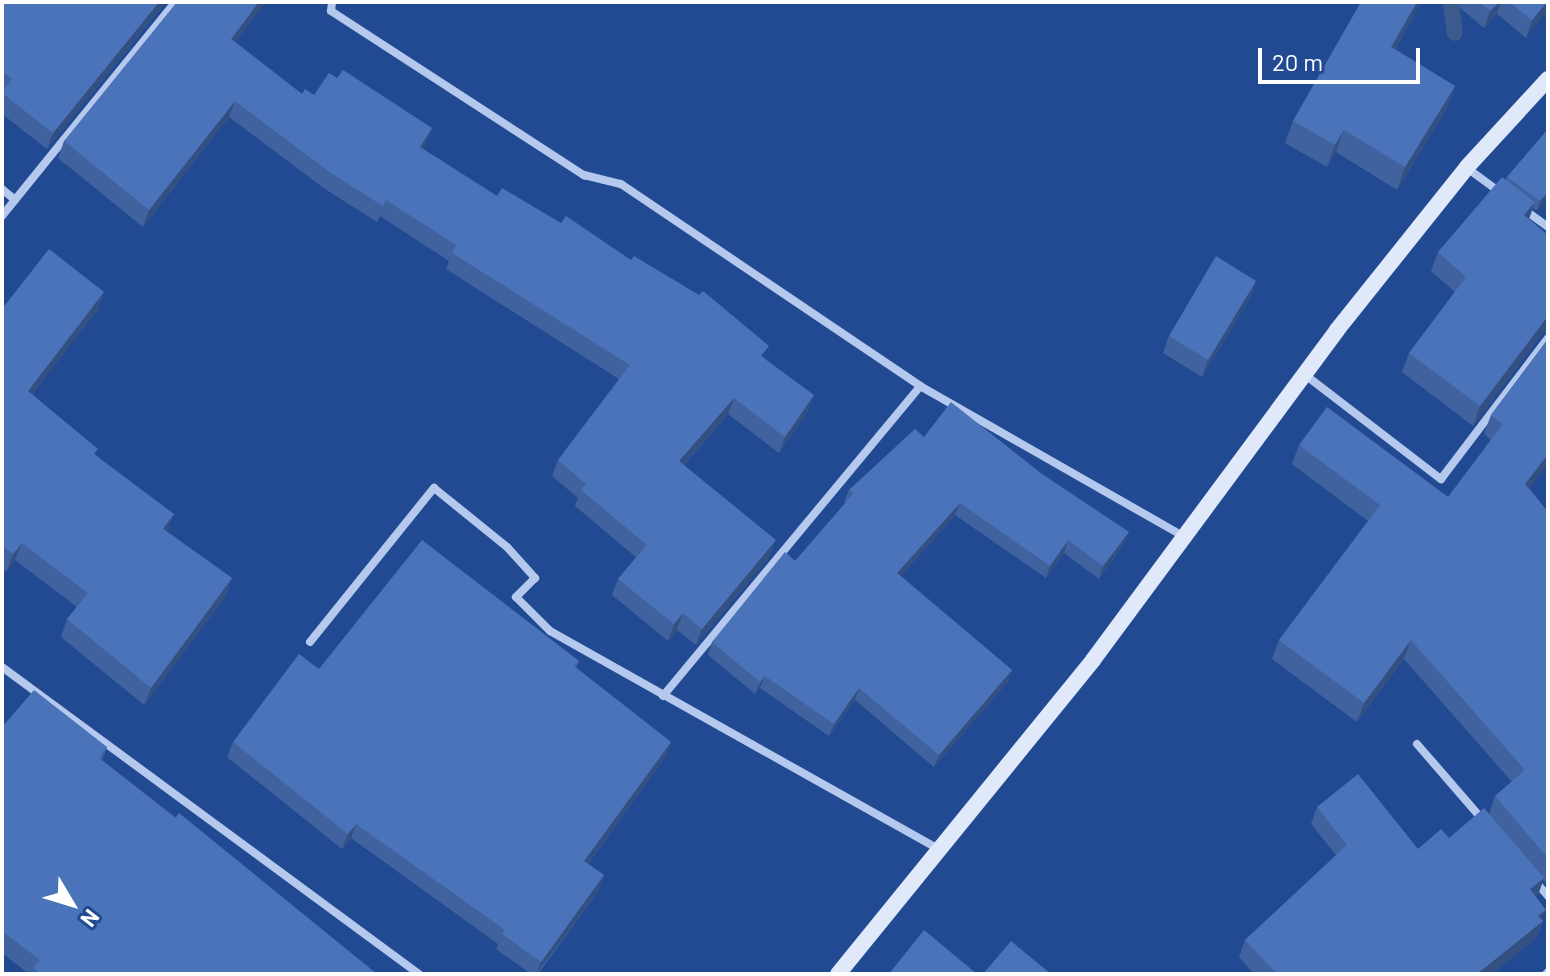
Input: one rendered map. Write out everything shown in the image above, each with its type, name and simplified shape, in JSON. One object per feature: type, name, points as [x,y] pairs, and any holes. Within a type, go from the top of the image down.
[{"type":"street","points":[[2,216],[175,2]]},
{"type":"street","points":[[332,2],[331,11],[584,175],[621,184],[920,386],[1183,536]]},
{"type":"street","points":[[838,974],[1093,660],[1304,374],[1467,167],[1548,79]]},
{"type":"street","points":[[1467,167],[1548,227]]},
{"type":"street","points":[[2,189],[15,200]]},
{"type":"street","points":[[1304,374],[1441,479],[1548,338]]},
{"type":"street","points":[[663,696],[920,386]]},
{"type":"street","points":[[310,642],[434,488],[507,547],[535,578],[516,597],[550,631],[939,849]]},
{"type":"street","points":[[2,667],[419,974]]},
{"type":"street","points":[[1417,744],[1487,826]]},
{"type":"street","points":[[1528,873],[1548,896]]},
{"type":"building","points":[[2,2],[159,2],[53,133],[2,93],[12,79],[2,71]]},
{"type":"building","points":[[177,2],[259,2],[231,39],[302,94],[305,89],[314,95],[329,73],[337,78],[343,70],[432,128],[420,147],[497,196],[502,188],[561,223],[566,216],[631,260],[634,256],[699,295],[703,291],[769,346],[761,356],[814,395],[785,437],[734,398],[679,461],[776,540],[702,629],[683,613],[674,624],[618,579],[647,545],[581,490],[586,484],[558,460],[630,365],[452,253],[456,245],[386,200],[383,206],[331,173],[235,101],[149,210],[64,141]]},
{"type":"building","points":[[1361,2],[1417,2],[1391,47],[1455,86],[1405,167],[1344,130],[1335,145],[1293,121]]},
{"type":"building","points":[[1480,2],[1499,2],[1490,11]]},
{"type":"building","points":[[1509,2],[1547,2],[1532,20]]},
{"type":"building","points":[[1548,129],[1548,192],[1540,201],[1507,177]]},
{"type":"building","points":[[1502,177],[1535,202],[1524,215],[1548,235],[1548,316],[1480,406],[1409,353],[1466,277],[1438,252]]},
{"type":"building","points":[[49,249],[104,292],[28,391],[98,449],[94,454],[174,514],[163,529],[232,578],[151,688],[67,619],[88,593],[22,543],[13,554],[2,546],[2,309]]},
{"type":"building","points":[[1216,256],[1256,281],[1208,360],[1169,336]]},
{"type":"building","points":[[1548,339],[1548,454],[1525,484],[1548,512],[1548,858],[1495,796],[1525,770],[1411,640],[1364,703],[1279,640],[1380,505],[1299,445],[1327,407],[1448,497],[1503,424],[1491,415]]},
{"type":"building","points":[[951,402],[1042,474],[1129,532],[1103,566],[1068,540],[1050,566],[960,503],[897,573],[1012,670],[939,755],[859,688],[834,724],[765,676],[760,682],[712,642],[785,552],[795,561],[854,493],[849,490],[915,429],[924,437]]},
{"type":"building","points":[[422,540],[579,661],[574,666],[671,742],[584,861],[604,875],[541,962],[502,934],[505,930],[356,824],[348,834],[233,742],[299,654],[319,669]]},
{"type":"building","points":[[34,690],[107,747],[99,758],[175,818],[179,813],[377,974],[40,974],[33,968],[40,960],[2,931],[2,727]]},
{"type":"building","points":[[1358,774],[1418,849],[1441,829],[1449,838],[1484,808],[1544,878],[1530,889],[1546,910],[1538,916],[1543,921],[1477,974],[1277,974],[1245,940],[1347,845],[1317,807]]},
{"type":"building","points":[[924,930],[977,974],[889,974]]},
{"type":"building","points":[[1011,941],[1051,974],[983,974]]},
{"type":"waterway","points":[[1451,2],[1455,33]]}]
